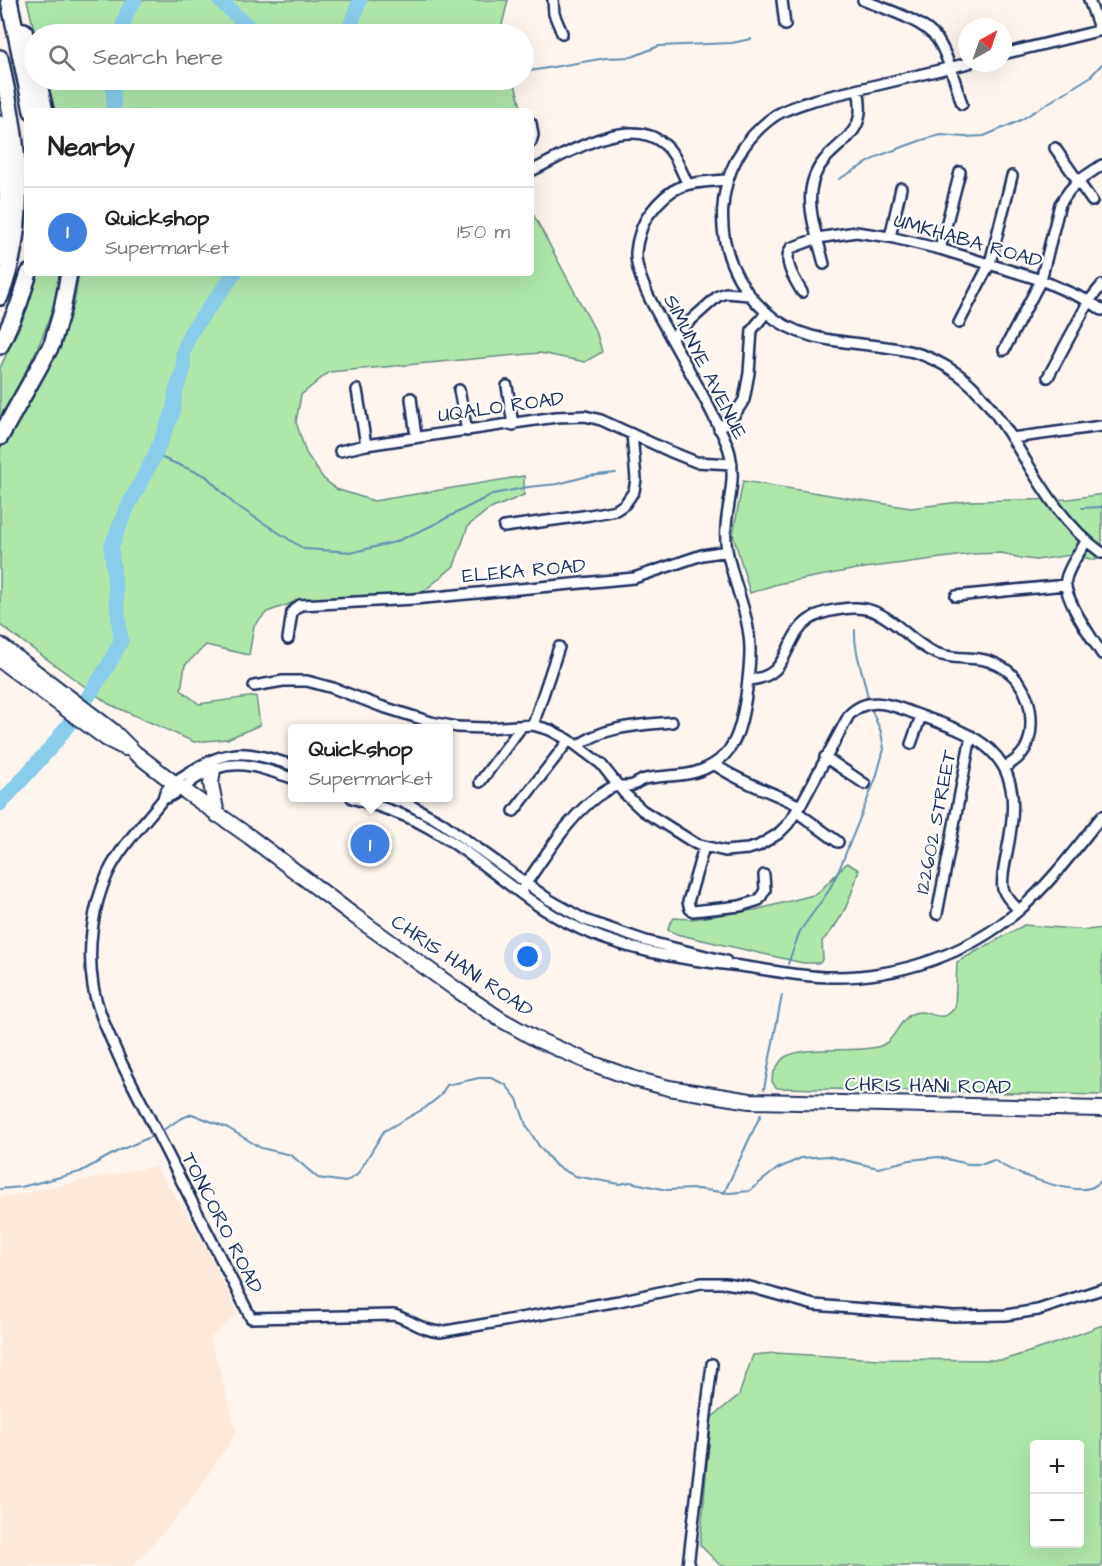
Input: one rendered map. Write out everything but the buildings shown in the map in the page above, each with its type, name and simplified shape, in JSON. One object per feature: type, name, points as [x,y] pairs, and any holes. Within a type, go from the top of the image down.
[{"type":"main road","points":[[11,0],[24,32]]},
{"type":"main road","points":[[11,0],[24,69]]},
{"type":"main road","points":[[0,58],[17,147],[19,209],[15,237],[0,297]]},
{"type":"main road","points":[[28,90],[31,108]]},
{"type":"main road","points":[[40,90],[44,108]]},
{"type":"main road","points":[[0,124],[8,191],[0,260]]},
{"type":"main road","points":[[0,346],[19,304],[27,276]]},
{"type":"main road","points":[[0,437],[52,344],[68,276]]},
{"type":"main road","name":"CHRIS HANI ROAD","points":[[0,645],[36,680]]},
{"type":"main road","name":"CHRIS HANI ROAD","points":[[0,660],[36,680],[353,915],[500,1019],[536,1039],[591,1063],[635,1079],[680,1090],[750,1101],[1102,1109]]},
{"type":"main road","points":[[213,769],[211,784],[217,815]]},
{"type":"street","points":[[554,0],[554,14],[562,33]]},
{"type":"street","points":[[782,0],[785,25]]},
{"type":"street","points":[[863,0],[926,28],[938,40],[962,104]]},
{"type":"street","points":[[1012,52],[1101,31],[1089,0]]},
{"type":"street","points":[[958,66],[795,106],[778,114],[766,123],[746,145],[727,180],[722,206],[724,241],[735,272],[749,295],[766,312],[789,327],[818,338],[915,352],[958,374],[979,392],[1012,438],[1057,510],[1086,542],[1102,554]]},
{"type":"street","points":[[824,264],[811,203],[812,183],[821,164],[852,134],[857,126],[861,111],[858,90]]},
{"type":"street","points":[[534,169],[581,145],[632,133],[649,135],[664,144],[679,165],[687,183]]},
{"type":"street","points":[[1054,148],[1092,201]]},
{"type":"street","points":[[1004,350],[1041,280],[1060,204],[1068,190],[1102,165]]},
{"type":"street","points":[[940,249],[960,172]]},
{"type":"street","points":[[959,323],[990,263],[1012,176]]},
{"type":"street","name":"SIMUNYE AVENUE","points":[[714,765],[726,754],[739,732],[748,680],[749,630],[727,550],[726,531],[734,474],[726,443],[644,288],[636,254],[646,218],[659,201],[670,192],[687,183],[727,180]]},
{"type":"street","points":[[890,237],[901,188]]},
{"type":"street","name":"UMKHABA ROAD","points":[[802,292],[788,264],[788,251],[794,246],[818,238],[856,232],[890,237],[990,263],[1041,280],[1089,301],[1102,310]]},
{"type":"street","points":[[1048,377],[1089,301],[1102,285]]},
{"type":"street","points":[[670,338],[718,296],[726,293],[749,295]]},
{"type":"street","points":[[719,429],[735,414],[744,400],[749,373],[752,330],[766,312]]},
{"type":"street","points":[[507,386],[513,425]]},
{"type":"street","points":[[357,390],[366,445]]},
{"type":"street","points":[[459,390],[466,431]]},
{"type":"street","points":[[411,398],[416,437]]},
{"type":"street","name":"UQALO ROAD","points":[[340,451],[416,437],[513,425],[563,416],[585,416],[601,420],[696,462],[732,464]]},
{"type":"street","points":[[1012,438],[1102,426]]},
{"type":"street","points":[[504,527],[590,515],[616,510],[625,504],[634,491],[636,479],[632,434]]},
{"type":"street","points":[[1086,542],[1069,570],[1065,585],[1074,608],[1102,654]]},
{"type":"street","name":"ELEKA ROAD","points":[[288,639],[293,608],[300,605],[414,599],[634,578],[702,555],[727,550]]},
{"type":"street","points":[[956,597],[1065,585]]},
{"type":"street","points":[[748,680],[760,680],[774,672],[801,628],[816,616],[849,609],[874,611],[883,615],[929,650],[943,657],[979,659],[996,664],[1012,674],[1019,682],[1030,706],[1030,739],[1021,757],[1005,767]]},
{"type":"street","points":[[533,725],[559,647]]},
{"type":"street","points":[[254,686],[283,681],[307,681],[333,688],[406,715],[441,724]]},
{"type":"street","points":[[453,726],[486,729],[533,725],[550,730],[578,746],[608,770],[617,784],[642,810],[687,839],[704,847],[736,851],[758,846],[778,834],[798,809],[844,722],[853,711],[862,705],[887,704],[970,736],[993,752],[1005,767],[1013,795],[1014,810],[1004,865],[1003,888],[1011,903],[1019,910]]},
{"type":"street","points":[[911,744],[921,716]]},
{"type":"street","points":[[578,746],[586,739],[613,730],[672,722]]},
{"type":"street","points":[[480,782],[522,726]]},
{"type":"street","name":"122602 STREET","points":[[938,914],[970,736]]},
{"type":"street","points":[[514,811],[569,740]]},
{"type":"street","points":[[178,785],[210,760],[232,753],[261,756],[288,764]]},
{"type":"street","points":[[825,758],[865,784]]},
{"type":"street","points":[[178,785],[213,769],[230,765],[249,765],[288,777]]},
{"type":"street","points":[[520,892],[554,843],[595,797],[617,784],[631,786],[645,779],[694,773],[714,765],[798,809],[838,842]]},
{"type":"street","name":"TONCORO ROAD","points":[[178,785],[163,799],[119,855],[100,893],[90,943],[93,987],[115,1047],[251,1318],[394,1316],[406,1319],[430,1332],[440,1332],[620,1301],[701,1283],[725,1283],[750,1287],[814,1305],[954,1316],[1006,1315],[1038,1310],[1102,1289]]},
{"type":"street","points":[[365,802],[422,824],[560,919],[618,944],[693,961],[828,977],[858,976],[899,970],[956,951],[980,938],[1019,910],[1050,879],[1102,816]]},
{"type":"street","points":[[399,802],[441,822],[548,899],[585,920],[646,941],[718,958],[740,966]]},
{"type":"street","points":[[704,847],[688,902],[693,911],[740,906],[759,900],[765,890],[764,876]]},
{"type":"street","points":[[688,1566],[712,1364]]},
{"type":"shaded area","points":[[155,1166],[197,1230],[238,1313],[210,1338],[237,1431],[188,1504],[133,1566],[0,1566],[0,1198]]},
{"type":"green space","points":[[27,0],[508,0],[502,24],[33,24]]},
{"type":"green space","points":[[50,90],[517,90],[521,108],[54,108]]},
{"type":"green space","points":[[534,216],[597,334],[602,352],[585,362],[540,353],[329,372],[301,395],[296,422],[306,453],[323,478],[336,489],[374,501],[524,476],[524,495],[488,510],[468,526],[454,566],[418,596],[295,602],[267,612],[254,626],[249,655],[206,645],[185,665],[181,690],[199,704],[256,696],[260,725],[227,739],[194,742],[109,704],[0,625],[0,449],[56,351],[74,304],[79,276],[534,276]]},
{"type":"green space","points":[[37,276],[59,276],[51,312],[38,348],[0,417],[0,368],[25,315]]},
{"type":"green space","points":[[743,481],[911,508],[968,501],[1069,499],[1102,494],[1102,558],[1095,560],[1071,555],[1036,560],[1002,553],[972,554],[857,569],[777,584],[750,593],[733,534]]},
{"type":"green space","points":[[847,863],[859,870],[841,917],[822,941],[823,958],[820,963],[803,963],[676,934],[668,930],[674,918],[692,919],[755,910],[817,894]]},
{"type":"green space","points":[[1024,925],[1087,930],[1102,928],[1102,1095],[777,1088],[774,1084],[772,1079],[780,1062],[794,1053],[877,1047],[888,1042],[901,1023],[916,1012],[939,1016],[949,1013],[955,1007],[957,962]]},
{"type":"green space","points":[[1102,1325],[1102,1566],[721,1566],[700,1545],[711,1418],[739,1395],[753,1355],[775,1353],[879,1359],[1003,1360]]},
{"type":"waterway","points":[[123,24],[128,10],[135,0]]},
{"type":"waterway","points":[[219,0],[245,24]]},
{"type":"waterway","points":[[351,24],[360,0]]},
{"type":"waterway","points":[[534,70],[606,58],[632,57],[659,46],[732,43],[751,39]]},
{"type":"waterway","points":[[839,179],[881,155],[922,140],[941,135],[984,136],[1019,121],[1090,77],[1102,64]]},
{"type":"waterway","points":[[113,90],[114,108]]},
{"type":"waterway","points":[[0,804],[54,744],[82,706],[121,641],[111,547],[173,412],[176,391],[184,368],[183,353],[190,333],[233,276]]},
{"type":"waterway","points":[[155,455],[206,476],[234,504],[304,549],[354,552],[395,542],[493,494],[616,473]]},
{"type":"waterway","points":[[1082,508],[1102,507]]},
{"type":"waterway","points":[[855,630],[858,656],[868,698]]},
{"type":"waterway","points":[[788,964],[800,931],[828,892],[839,870],[876,778],[884,749],[881,732],[872,711]]},
{"type":"waterway","points":[[764,1089],[782,995]]},
{"type":"waterway","points":[[160,1132],[192,1114],[228,1128],[261,1148],[291,1155],[318,1178],[345,1182],[357,1175],[384,1131],[425,1108],[440,1096],[447,1085],[479,1078],[491,1078],[506,1085],[517,1099],[526,1125],[539,1146],[556,1166],[575,1176],[620,1184],[630,1182],[667,1190],[697,1189],[730,1193],[749,1191],[777,1169],[801,1158],[828,1156],[878,1168],[910,1160],[938,1157],[968,1164],[983,1164],[994,1160],[1040,1181],[1068,1188],[1092,1187],[1102,1180]]},
{"type":"waterway","points":[[724,1193],[761,1114]]},
{"type":"waterway","points":[[0,1189],[21,1187],[80,1172],[118,1151],[155,1135]]},
{"type":"place","name":"Quickshop","points":[[370,844]]}]
